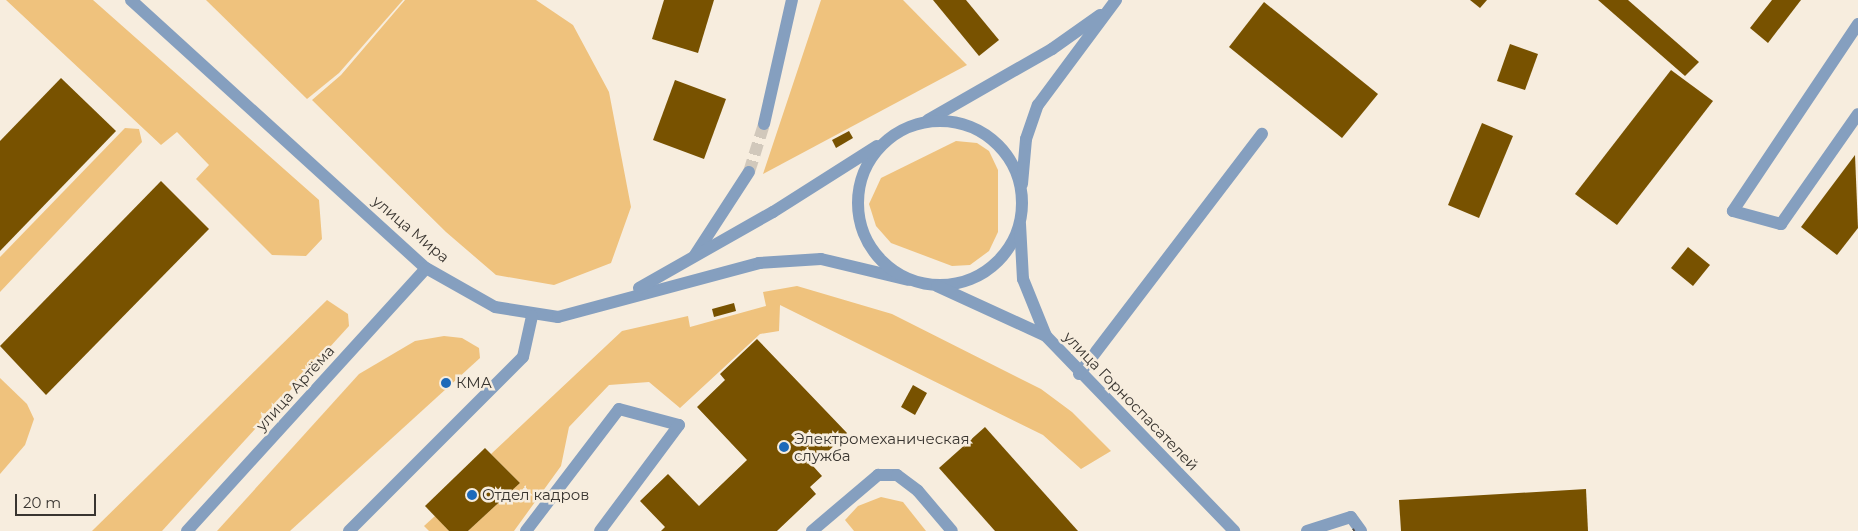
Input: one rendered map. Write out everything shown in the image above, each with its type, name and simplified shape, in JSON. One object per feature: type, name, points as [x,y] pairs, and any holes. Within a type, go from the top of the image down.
[{"type":"street","name":"улица Мира","points":[[132,0],[426,268],[495,307],[532,316],[587,311],[624,297],[759,264],[821,259],[909,280]]},
{"type":"street","points":[[764,124],[792,0]]},
{"type":"street","points":[[624,297],[774,212],[900,130],[926,122],[1052,49],[1113,4]]},
{"type":"street","points":[[937,286],[965,282],[990,268],[1009,248],[1020,221],[1026,139],[1038,105],[1113,4]]},
{"type":"street","points":[[1858,24],[1732,211],[1781,224],[1858,114]]},
{"type":"street","points":[[926,122],[952,121],[977,130],[999,146],[1014,168],[1021,193]]},
{"type":"street","points":[[900,130],[879,147],[865,169],[858,195],[859,221],[880,260],[909,280],[937,286],[1046,336]]},
{"type":"street","points":[[1078,374],[1262,134]]},
{"type":"street","points":[[693,258],[750,172]]},
{"type":"street","name":"улица Горноспасателей","points":[[1020,221],[1024,279],[1046,336],[1078,374],[1234,531]]},
{"type":"street","name":"улица Артёма","points":[[187,531],[426,268]]},
{"type":"street","points":[[349,531],[523,357],[532,316]]},
{"type":"street","points":[[526,531],[619,408],[679,425],[600,531]]},
{"type":"street","points":[[812,531],[878,475],[897,475],[918,491],[952,531]]},
{"type":"street","points":[[1307,531],[1351,517],[1361,531]]},
{"type":"shaded area","points":[[6,0],[93,0],[319,200],[322,239],[306,256],[272,255],[196,179],[209,165],[177,132],[161,145]]},
{"type":"shaded area","points":[[206,0],[403,0],[339,73],[307,99]]},
{"type":"shaded area","points":[[405,0],[536,0],[573,25],[609,92],[631,207],[611,263],[554,285],[496,275],[446,232],[312,100],[341,75]]},
{"type":"shaded area","points":[[821,0],[903,0],[967,65],[763,174]]},
{"type":"shaded area","points":[[125,128],[139,129],[142,142],[0,292],[0,257]]},
{"type":"shaded area","points":[[956,141],[977,143],[989,151],[998,170],[998,232],[989,251],[970,265],[952,266],[891,243],[876,226],[869,204],[881,178]]},
{"type":"shaded area","points":[[797,286],[892,314],[1041,389],[1072,412],[1111,451],[1081,469],[1043,435],[780,305],[779,331],[760,334],[680,408],[649,382],[609,385],[569,427],[561,466],[514,531],[468,531],[520,483],[491,454],[622,331],[688,316],[690,327],[766,306],[763,292]]},
{"type":"shaded area","points":[[327,300],[348,314],[349,326],[162,531],[92,531]]},
{"type":"shaded area","points":[[444,336],[462,338],[479,348],[480,358],[290,531],[217,531],[359,374],[415,341]]},
{"type":"shaded area","points":[[0,378],[27,404],[34,419],[25,445],[0,474]]},
{"type":"shaded area","points":[[881,497],[903,502],[926,531],[854,531],[845,520],[858,506]]},
{"type":"shaded area","points":[[435,516],[449,531],[429,531],[424,526]]},
{"type":"building","points":[[664,0],[714,0],[698,53],[652,39]]},
{"type":"building","points":[[933,0],[966,0],[999,40],[979,56]]},
{"type":"building","points":[[1470,0],[1487,0],[1480,8]]},
{"type":"building","points":[[1598,0],[1628,0],[1699,62],[1685,76]]},
{"type":"building","points":[[1772,0],[1801,0],[1768,43],[1750,28]]},
{"type":"building","points":[[1264,2],[1378,94],[1342,138],[1229,47]]},
{"type":"building","points":[[1510,44],[1538,54],[1525,90],[1497,81]]},
{"type":"building","points":[[1671,70],[1713,101],[1617,225],[1575,194]]},
{"type":"building","points":[[61,78],[116,131],[0,251],[0,141]]},
{"type":"building","points":[[675,80],[726,99],[704,159],[653,140]]},
{"type":"building","points":[[1482,123],[1513,136],[1479,218],[1448,205]]},
{"type":"building","points":[[849,131],[853,138],[836,148],[832,140]]},
{"type":"building","points":[[1855,155],[1858,228],[1837,255],[1801,227]]},
{"type":"building","points":[[161,181],[209,229],[46,395],[0,346]]},
{"type":"building","points":[[1688,247],[1710,265],[1693,286],[1671,268]]},
{"type":"building","points":[[734,303],[736,311],[714,317],[712,309]]},
{"type":"building","name":"Электромеханическая служба","points":[[757,339],[847,433],[813,466],[822,476],[810,487],[816,494],[777,531],[661,531],[665,527],[640,501],[668,474],[699,506],[747,460],[697,407],[725,380],[720,374]]},
{"type":"building","points":[[913,385],[927,393],[915,415],[901,407]]},
{"type":"building","points":[[985,427],[1078,531],[995,531],[939,468]]},
{"type":"building","name":"Отдел кадров","points":[[485,448],[520,483],[468,531],[449,531],[425,506]]},
{"type":"building","points":[[1586,489],[1588,531],[1401,531],[1399,500]]},
{"type":"tunnel","points":[[749,172],[764,124]]},
{"type":"place","name":"КМА","points":[[446,383]]},
{"type":"place","name":"Электромеханическая служба","points":[[784,447]]},
{"type":"place","name":"Отдел кадров","points":[[472,495]]}]
